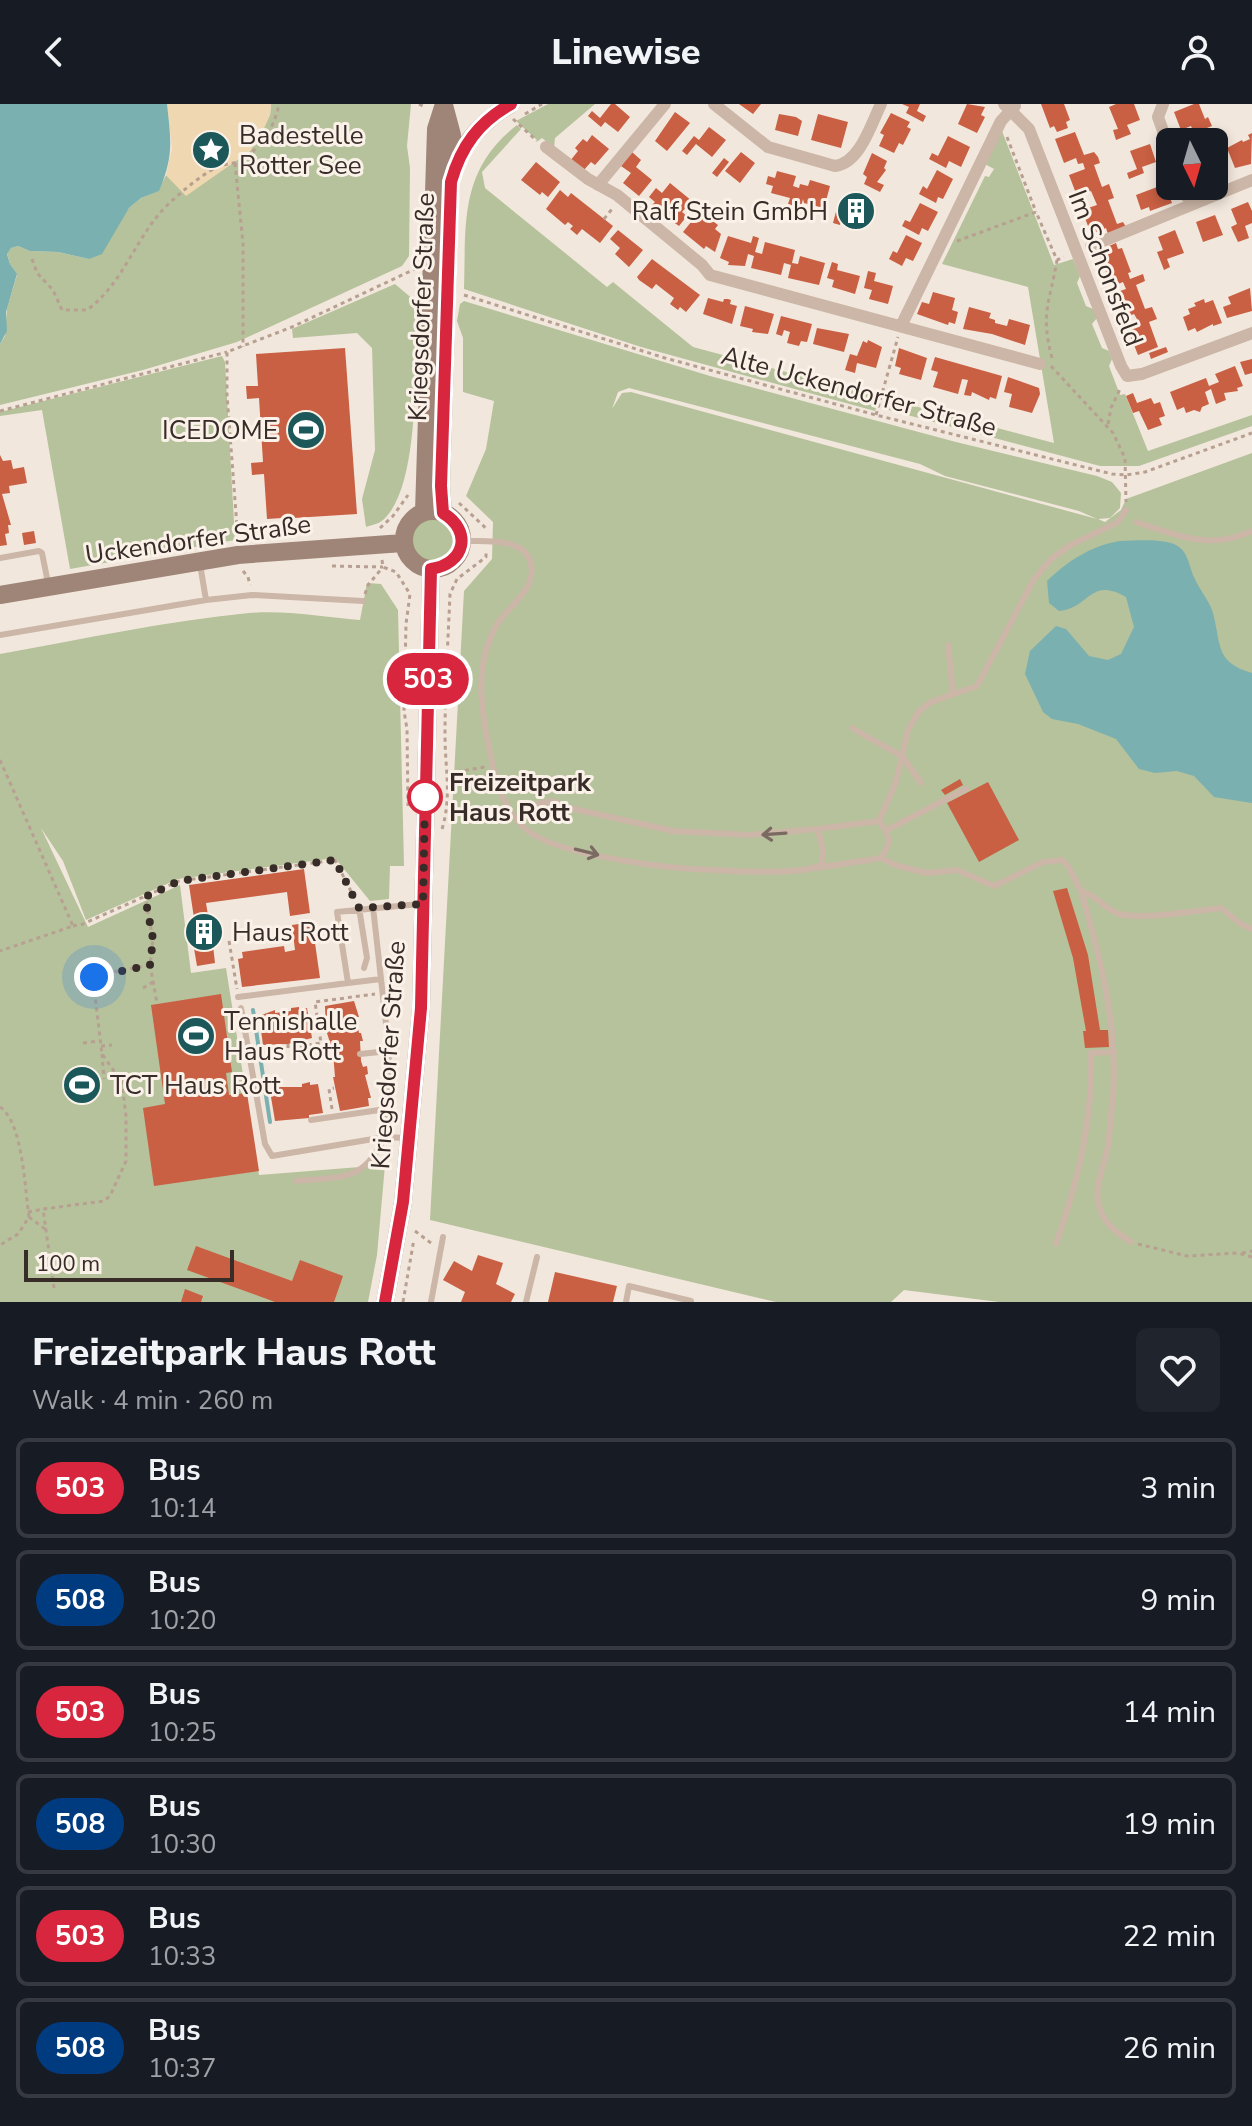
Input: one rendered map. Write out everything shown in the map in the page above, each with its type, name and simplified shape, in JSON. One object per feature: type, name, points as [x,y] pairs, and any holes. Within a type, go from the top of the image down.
[{"type":"main road","name":"Kriegsdorfer Straße","points":[[433,513],[441,486],[451,182],[452,127],[444,104]]},
{"type":"main road","name":"Kriegsdorfer Straße","points":[[433,513],[436,129],[444,104]]},
{"type":"main road","points":[[451,182],[456,164],[472,136],[491,116],[511,104]]},
{"type":"main road","points":[[433,513],[457,524],[462,541],[452,562],[443,568],[431,569],[412,561],[403,543],[408,524],[433,513]]},
{"type":"main road","name":"Uckendorfer Straße","points":[[0,595],[199,560],[241,561],[403,543]]},
{"type":"main road","name":"Kriegsdorfer Straße","points":[[385,1302],[403,1202],[421,1008],[431,569]]},
{"type":"street","points":[[598,185],[665,104]]},
{"type":"street","points":[[714,104],[768,147],[835,166],[845,165],[854,157],[881,104]]},
{"type":"street","points":[[1162,128],[1158,117],[1163,104]]},
{"type":"street","points":[[901,326],[1011,106]]},
{"type":"street","name":"Im Schonsfeld","points":[[1011,106],[1029,129],[1127,376],[1142,374],[1252,333]]},
{"type":"street","points":[[546,147],[637,211],[710,275],[1040,364]]},
{"type":"street","points":[[1091,246],[1252,180]]},
{"type":"lane","points":[[879,821],[896,782],[908,730],[919,711],[931,702],[977,686],[1034,579],[1051,559],[1069,546],[1118,522],[1126,510]]},
{"type":"lane","points":[[1136,522],[1188,540],[1212,543],[1238,538],[1252,531]]},
{"type":"lane","points":[[462,541],[515,545],[524,551],[531,565],[528,585],[499,621],[486,649],[482,705],[493,766],[504,803],[540,839],[589,854],[653,865],[753,871],[816,868],[881,858],[927,873],[957,870],[994,886],[1043,862],[1062,860],[1068,866],[1081,891],[1102,961],[1113,1031],[1108,1147],[1097,1196],[1101,1215],[1115,1231],[1131,1242]]},
{"type":"lane","points":[[0,558],[39,551],[42,553],[48,586]]},
{"type":"lane","points":[[199,560],[206,600]]},
{"type":"lane","points":[[0,635],[252,595],[363,601]]},
{"type":"lane","points":[[948,645],[953,694]]},
{"type":"lane","points":[[852,728],[903,757],[921,783]]},
{"type":"lane","points":[[887,830],[966,789]]},
{"type":"lane","points":[[518,820],[537,804],[553,801],[570,808],[673,831],[749,835],[879,821]]},
{"type":"lane","points":[[879,821],[890,839],[881,858]]},
{"type":"lane","points":[[816,868],[822,864],[823,857],[817,829]]},
{"type":"lane","points":[[1081,891],[1092,894],[1120,914],[1169,915],[1221,908],[1252,929]]},
{"type":"lane","points":[[348,983],[337,912],[423,904]]},
{"type":"lane","points":[[296,1181],[359,1171],[373,1159],[385,1133],[389,1051],[373,907]]},
{"type":"lane","points":[[359,908],[367,958],[364,968]]},
{"type":"lane","points":[[238,997],[381,979]]},
{"type":"lane","points":[[241,1008],[265,1144],[272,1156],[385,1133],[410,1138]]},
{"type":"lane","points":[[360,1054],[389,1051]]},
{"type":"lane","points":[[1056,1244],[1081,1167],[1092,1087],[1091,1053],[1114,1052]]},
{"type":"lane","points":[[311,1120],[386,1109]]},
{"type":"lane","points":[[431,1302],[442,1240]]},
{"type":"lane","points":[[526,1302],[537,1257]]},
{"type":"lane","points":[[626,1302],[629,1286],[691,1301]]},
{"type":"path","points":[[32,259],[37,273],[53,290],[62,310],[87,310],[110,287],[149,223],[173,199],[210,171],[222,164],[235,163],[252,153],[275,120],[279,104]]},
{"type":"path","points":[[419,104],[425,107]]},
{"type":"path","points":[[542,104],[513,119],[546,147]]},
{"type":"path","points":[[1001,121],[1057,260],[1046,303],[1054,367],[1069,387],[1108,424],[1123,454],[1126,510]]},
{"type":"path","points":[[235,163],[243,244],[243,347]]},
{"type":"path","points":[[943,239],[952,243],[1036,212]]},
{"type":"path","points":[[1057,260],[1077,252]]},
{"type":"path","points":[[0,411],[243,347],[422,266],[433,267]]},
{"type":"path","name":"Alte Uckendorfer Straße","points":[[457,293],[665,358],[1096,471],[1126,475],[1145,472],[1252,433]]},
{"type":"path","points":[[876,415],[901,326]]},
{"type":"path","points":[[227,352],[227,395],[241,561],[252,595]]},
{"type":"path","points":[[1040,364],[1054,367]]},
{"type":"path","points":[[1108,424],[1111,408],[1127,376]]},
{"type":"path","points":[[363,601],[368,585],[383,567],[382,556]]},
{"type":"path","points":[[383,567],[396,572],[410,594],[406,624],[404,711],[408,819]]},
{"type":"path","points":[[0,760],[73,926]]},
{"type":"path","points":[[449,773],[493,766]]},
{"type":"path","points":[[0,951],[83,924],[179,881],[335,860],[359,908]]},
{"type":"path","points":[[145,897],[153,939],[150,965],[157,1003]]},
{"type":"path","points":[[229,941],[238,997]]},
{"type":"path","points":[[104,1079],[94,977],[150,965]]},
{"type":"path","points":[[143,988],[153,982]]},
{"type":"path","points":[[288,1044],[288,1048],[321,1043],[315,1002],[383,993]]},
{"type":"path","points":[[319,1031],[326,1030]]},
{"type":"path","points":[[83,1043],[112,1045]]},
{"type":"path","points":[[28,1214],[104,1201],[110,1196],[126,1161],[122,1082],[102,1054]]},
{"type":"path","points":[[333,1117],[329,1089],[334,1088]]},
{"type":"path","points":[[0,1107],[6,1111],[18,1141],[28,1214],[18,1234],[0,1245]]},
{"type":"path","points":[[43,1209],[54,1288]]},
{"type":"path","points":[[28,1214],[46,1230]]},
{"type":"path","points":[[415,1231],[429,1242],[442,1240]]},
{"type":"path","points":[[1131,1242],[1187,1256],[1252,1251]]},
{"type":"path","points":[[1238,1253],[1252,1257]]},
{"type":"green space","points":[[271,104],[411,104],[407,146],[410,168],[409,256],[402,266],[237,342],[143,370],[0,405],[0,344],[5,336],[7,308],[17,275],[7,253],[11,248],[18,246],[30,251],[58,252],[89,259],[129,208],[141,198],[158,191],[166,175],[186,195],[250,151],[270,115]]},
{"type":"green space","points":[[548,104],[595,104],[555,138],[554,148],[542,138],[538,141],[516,121]]},
{"type":"green space","points":[[517,125],[521,129],[482,172],[485,188],[607,287],[613,282],[693,347],[879,397],[875,411],[641,347],[464,289],[466,220],[475,179],[498,142]]},
{"type":"green space","points":[[1002,131],[1054,265],[1073,259],[1080,276],[1077,283],[1086,306],[1093,309],[1097,318],[1092,324],[1102,348],[1109,351],[1112,359],[1109,366],[1120,395],[1125,394],[1148,451],[1252,415],[1252,426],[1139,466],[1100,466],[881,408],[884,398],[1054,443],[1028,287],[942,264],[985,176],[989,177],[994,169],[985,164]]},
{"type":"green space","points":[[395,284],[415,301],[414,416],[404,478],[396,503],[381,521],[366,527],[362,499],[375,450],[372,348],[357,333],[293,338],[292,329]]},
{"type":"green space","points":[[464,301],[710,376],[1097,476],[1112,482],[1121,493],[1120,508],[1110,518],[1098,519],[1105,522],[1121,510],[1126,499],[1252,453],[1252,1302],[999,1302],[904,1290],[891,1302],[776,1302],[430,1220],[464,591],[492,559],[493,522],[466,496],[486,449],[494,401],[463,392],[463,338],[457,321],[460,304]],"holes":[[[629,388],[920,464],[945,476],[1079,511],[1097,519],[631,392],[622,393],[612,409],[618,392]]]},
{"type":"green space","points":[[222,356],[225,362],[235,540],[70,569],[42,410],[0,416],[0,412]]},
{"type":"green space","points":[[433,519],[448,525],[454,540],[448,555],[433,561],[418,555],[412,540],[418,525]]},
{"type":"green space","points":[[367,583],[381,584],[398,610],[404,866],[390,866],[389,899],[370,901],[335,858],[178,879],[86,920],[63,861],[41,828],[88,927],[180,885],[191,973],[226,968],[259,1175],[385,1165],[377,1255],[368,1302],[0,1302],[0,654],[249,613],[291,613],[360,620]]},
{"type":"sand","name":"Badestelle Rotter See","points":[[167,104],[271,104],[262,133],[250,151],[186,196],[166,175],[172,148]]},
{"type":"water","points":[[0,104],[167,104],[170,139],[167,168],[159,191],[141,198],[129,208],[102,254],[89,259],[58,252],[30,251],[18,246],[11,248],[7,254],[17,274],[6,312],[7,331],[0,344]]},
{"type":"water","points":[[1120,541],[1163,541],[1180,548],[1212,610],[1225,657],[1252,673],[1252,803],[1214,797],[1194,776],[1177,771],[1155,773],[1139,769],[1116,739],[1078,724],[1052,719],[1043,712],[1025,674],[1030,651],[1056,626],[1066,629],[1089,656],[1108,660],[1121,654],[1134,627],[1126,597],[1114,591],[1097,591],[1077,605],[1059,611],[1049,603],[1047,581],[1080,555]]},
{"type":"building","points":[[611,104],[630,117],[618,132],[605,122],[601,127],[588,116],[592,111],[600,118]]},
{"type":"building","points":[[739,104],[761,104],[753,114]]},
{"type":"building","points":[[902,104],[920,104],[917,111],[926,116],[923,122],[906,113],[909,107]]},
{"type":"building","points":[[967,104],[985,107],[981,115],[985,117],[977,133],[958,124]]},
{"type":"building","points":[[1041,104],[1064,104],[1070,120],[1066,122],[1068,128],[1057,132],[1054,126],[1050,128]]},
{"type":"building","points":[[1134,104],[1140,120],[1127,125],[1131,134],[1116,140],[1113,130],[1118,129],[1109,107]]},
{"type":"building","points":[[1199,104],[1205,119],[1208,117],[1212,126],[1180,128],[1174,112]]},
{"type":"building","points":[[675,112],[690,123],[667,151],[655,141]]},
{"type":"building","points":[[891,113],[910,122],[907,127],[911,129],[903,145],[899,143],[894,153],[879,146],[884,135],[880,133]]},
{"type":"building","points":[[779,114],[802,121],[798,136],[775,130]]},
{"type":"building","points":[[818,114],[848,122],[841,148],[811,140]]},
{"type":"building","points":[[709,127],[726,140],[712,157],[696,144],[687,155],[682,151],[694,136],[699,140]]},
{"type":"building","points":[[1075,132],[1084,155],[1094,152],[1098,157],[1100,163],[1094,165],[1102,187],[1109,184],[1114,198],[1108,200],[1117,224],[1123,222],[1126,227],[1108,234],[1106,228],[1091,234],[1082,210],[1097,205],[1091,191],[1077,196],[1069,175],[1085,169],[1083,163],[1078,164],[1076,158],[1064,163],[1055,139]]},
{"type":"building","points":[[1252,133],[1251,164],[1235,168],[1228,147],[1250,139],[1248,135]]},
{"type":"building","points":[[592,135],[609,149],[595,165],[591,162],[583,171],[570,161],[578,151],[575,148],[583,139],[587,142]]},
{"type":"building","points":[[948,136],[970,147],[961,167],[949,161],[946,168],[929,159],[932,153],[938,156]]},
{"type":"building","points":[[1150,144],[1156,162],[1142,167],[1144,173],[1129,179],[1127,173],[1137,169],[1130,151]]},
{"type":"building","points":[[632,152],[641,160],[636,167],[652,180],[639,196],[623,183],[631,173],[621,166]]},
{"type":"building","points":[[741,152],[755,163],[740,183],[725,171]]},
{"type":"building","points":[[872,153],[887,161],[886,170],[877,182],[884,185],[880,192],[864,184],[867,177],[863,174]]},
{"type":"building","points":[[724,158],[729,162],[717,177],[712,173]]},
{"type":"building","points":[[536,162],[560,182],[548,197],[542,192],[540,195],[521,180]]},
{"type":"building","points":[[937,170],[953,179],[943,199],[938,197],[936,203],[919,194],[923,186],[927,189]]},
{"type":"building","points":[[777,171],[796,176],[793,186],[799,188],[800,184],[808,186],[810,180],[830,186],[824,208],[804,203],[803,199],[800,210],[788,204],[790,198],[771,193],[773,186],[766,184],[768,176],[775,178]]},
{"type":"building","points":[[670,183],[692,201],[682,212],[687,216],[679,226],[651,206],[655,202],[649,197],[656,188],[662,193]]},
{"type":"building","points":[[1156,187],[1156,200],[1171,200],[1172,203],[1150,211],[1149,207],[1141,210],[1136,195]]},
{"type":"building","points":[[560,190],[568,197],[571,193],[613,226],[600,243],[582,229],[577,235],[570,229],[573,226],[568,222],[565,225],[546,209]]},
{"type":"building","name":"Ralf Stein GmbH","points":[[846,198],[870,204],[866,227],[841,221],[840,225],[833,223],[838,204],[844,206]]},
{"type":"building","points":[[1248,202],[1252,211],[1252,223],[1245,226],[1249,238],[1238,242],[1231,227],[1237,224],[1231,209]]},
{"type":"building","points":[[920,203],[938,212],[928,231],[922,228],[919,235],[902,226],[905,220],[910,222]]},
{"type":"building","points":[[700,211],[718,225],[715,229],[721,234],[715,252],[706,246],[704,249],[683,232]]},
{"type":"building","points":[[1215,215],[1223,235],[1203,242],[1196,222]]},
{"type":"building","points":[[618,230],[643,250],[629,267],[615,254],[620,248],[610,239]]},
{"type":"building","points":[[1175,230],[1184,253],[1167,259],[1170,267],[1164,270],[1157,252],[1163,250],[1158,237]]},
{"type":"building","points":[[906,235],[922,243],[913,261],[906,258],[902,266],[889,259],[893,251],[897,253]]},
{"type":"building","points":[[728,236],[751,243],[753,236],[759,238],[755,252],[762,254],[765,242],[795,250],[792,263],[798,264],[800,256],[825,263],[819,285],[788,278],[791,265],[784,263],[781,275],[751,268],[754,256],[748,254],[745,266],[728,265],[729,262],[720,258]]},
{"type":"building","points":[[1116,243],[1118,249],[1122,248],[1131,272],[1128,273],[1130,279],[1143,274],[1145,281],[1136,285],[1145,309],[1152,307],[1157,319],[1149,322],[1158,347],[1138,355],[1128,330],[1139,326],[1137,319],[1134,314],[1124,318],[1114,293],[1126,289],[1123,282],[1118,284],[1116,278],[1109,280],[1100,256],[1106,254],[1104,248]]},
{"type":"building","points":[[652,259],[700,295],[686,312],[670,304],[674,298],[656,284],[652,289],[637,277]]},
{"type":"building","points":[[832,262],[838,264],[837,270],[860,276],[855,294],[832,287],[834,280],[827,278]]},
{"type":"building","points":[[868,271],[876,273],[874,281],[893,286],[888,304],[869,299],[872,290],[864,288]]},
{"type":"building","points":[[1250,288],[1252,311],[1227,318],[1223,307],[1231,304],[1228,297]]},
{"type":"building","points":[[933,292],[955,298],[952,310],[958,312],[955,324],[949,322],[948,325],[917,314],[922,302],[929,304]]},
{"type":"building","points":[[708,298],[723,302],[728,299],[731,300],[730,304],[737,306],[732,324],[703,314]]},
{"type":"building","points":[[1204,299],[1205,303],[1213,300],[1222,323],[1197,332],[1195,328],[1188,331],[1183,317],[1190,314],[1188,309],[1196,306],[1194,303]]},
{"type":"building","points":[[745,306],[774,314],[768,334],[752,332],[753,329],[740,326]]},
{"type":"building","points":[[969,307],[991,313],[989,318],[995,323],[1007,326],[1009,319],[1030,325],[1025,345],[992,334],[963,329]]},
{"type":"building","points":[[781,316],[812,324],[807,342],[801,341],[799,346],[787,343],[790,332],[784,330],[782,336],[776,334]]},
{"type":"building","points":[[817,328],[849,334],[844,352],[813,344]]},
{"type":"building","points":[[868,340],[882,347],[876,368],[857,363],[855,373],[845,370],[850,354],[857,356],[863,341],[867,343]]},
{"type":"building","points":[[1166,347],[1168,352],[1151,359],[1149,353]]},
{"type":"building","name":"ICEDOME","points":[[345,348],[357,514],[294,518],[294,524],[282,525],[282,518],[267,519],[264,474],[252,475],[251,463],[263,462],[259,398],[247,399],[246,386],[258,386],[256,354]]},
{"type":"building","points":[[899,348],[927,358],[921,380],[899,374],[901,368],[895,366]]},
{"type":"building","points":[[935,357],[1002,376],[996,399],[990,397],[989,400],[972,392],[971,396],[964,395],[968,380],[962,379],[958,394],[933,387],[938,372],[931,370]]},
{"type":"building","points":[[1252,359],[1252,373],[1245,375],[1240,362]]},
{"type":"building","points":[[1235,366],[1243,386],[1237,388],[1238,391],[1224,393],[1226,400],[1216,404],[1211,389],[1205,392],[1209,404],[1202,407],[1200,412],[1194,410],[1186,413],[1184,407],[1177,410],[1170,392],[1206,378],[1209,386],[1219,382],[1215,374]]},
{"type":"building","points":[[1008,377],[1039,388],[1040,394],[1032,413],[1009,407],[1012,394],[1004,392]]},
{"type":"building","points":[[1133,393],[1137,403],[1151,398],[1154,404],[1160,402],[1165,416],[1159,418],[1162,425],[1148,430],[1139,411],[1133,413],[1126,396]]},
{"type":"building","points":[[0,455],[3,461],[11,460],[13,469],[24,467],[27,483],[9,486],[10,493],[2,494],[11,525],[8,525],[9,533],[5,534],[7,545],[0,546]]},
{"type":"building","points":[[34,531],[36,543],[24,545],[22,533]]},
{"type":"building","points":[[960,779],[963,785],[945,795],[941,790]]},
{"type":"building","points":[[988,782],[1019,840],[979,862],[947,803]]},
{"type":"building","points":[[304,869],[310,913],[290,916],[287,892],[206,903],[210,927],[217,926],[218,936],[212,937],[215,963],[197,966],[189,919],[194,918],[189,885]]},
{"type":"building","points":[[1067,888],[1088,955],[1100,1030],[1108,1030],[1109,1047],[1085,1048],[1083,1031],[1086,1031],[1073,958],[1053,891]]},
{"type":"building","points":[[312,922],[320,978],[242,987],[238,959],[243,958],[242,952],[284,946],[285,952],[295,950],[292,925]]},
{"type":"building","name":"Tennishalle Haus Rott","points":[[221,994],[232,1072],[226,1073],[229,1095],[247,1093],[259,1171],[154,1186],[143,1108],[165,1104],[151,1005]]},
{"type":"building","points":[[354,1001],[363,1041],[360,1041],[361,1061],[363,1067],[367,1066],[368,1074],[365,1075],[371,1098],[368,1098],[369,1106],[340,1111],[333,1077],[333,1052],[326,1030],[325,1006]]},
{"type":"building","points":[[299,1007],[299,1010],[307,1008],[312,1038],[288,1044],[263,1045],[259,1016]]},
{"type":"building","points":[[310,1082],[310,1085],[318,1084],[323,1113],[309,1115],[309,1118],[275,1121],[270,1091],[278,1090],[278,1087],[302,1087],[302,1084]]},
{"type":"building","points":[[196,1246],[292,1281],[300,1260],[343,1276],[334,1302],[275,1302],[187,1270]]},
{"type":"building","points":[[478,1255],[503,1263],[496,1284],[515,1294],[511,1302],[461,1302],[465,1292],[443,1280],[454,1261],[472,1271]]},
{"type":"building","points":[[555,1272],[617,1286],[613,1302],[548,1302]]},
{"type":"building","points":[[185,1289],[203,1296],[201,1302],[181,1302]]},
{"type":"waterway","points":[[253,1010],[270,1122]]},
{"type":"bus line","name":"503","points":[[385,1302],[403,1202],[417,1074],[431,569],[443,568],[452,562],[462,541],[457,524],[443,513],[441,486],[451,182],[456,164],[472,136],[491,116],[511,104]]},
{"type":"place","name":"Badestelle Rotter See","points":[[211,150]]},
{"type":"place","name":"Ralf Stein GmbH","points":[[856,211]]},
{"type":"place","name":"ICEDOME","points":[[306,430]]},
{"type":"place","name":"Freizeitpark Haus Rott","points":[[425,797]]},
{"type":"place","name":"Haus Rott","points":[[204,932]]},
{"type":"place","name":"Tennishalle Haus Rott","points":[[196,1036]]},
{"type":"place","name":"TCT Haus Rott","points":[[82,1085]]},
{"type":"route","points":[[94,977],[150,965],[153,939],[145,897],[179,881],[335,860],[359,908],[423,904],[425,797]]}]
